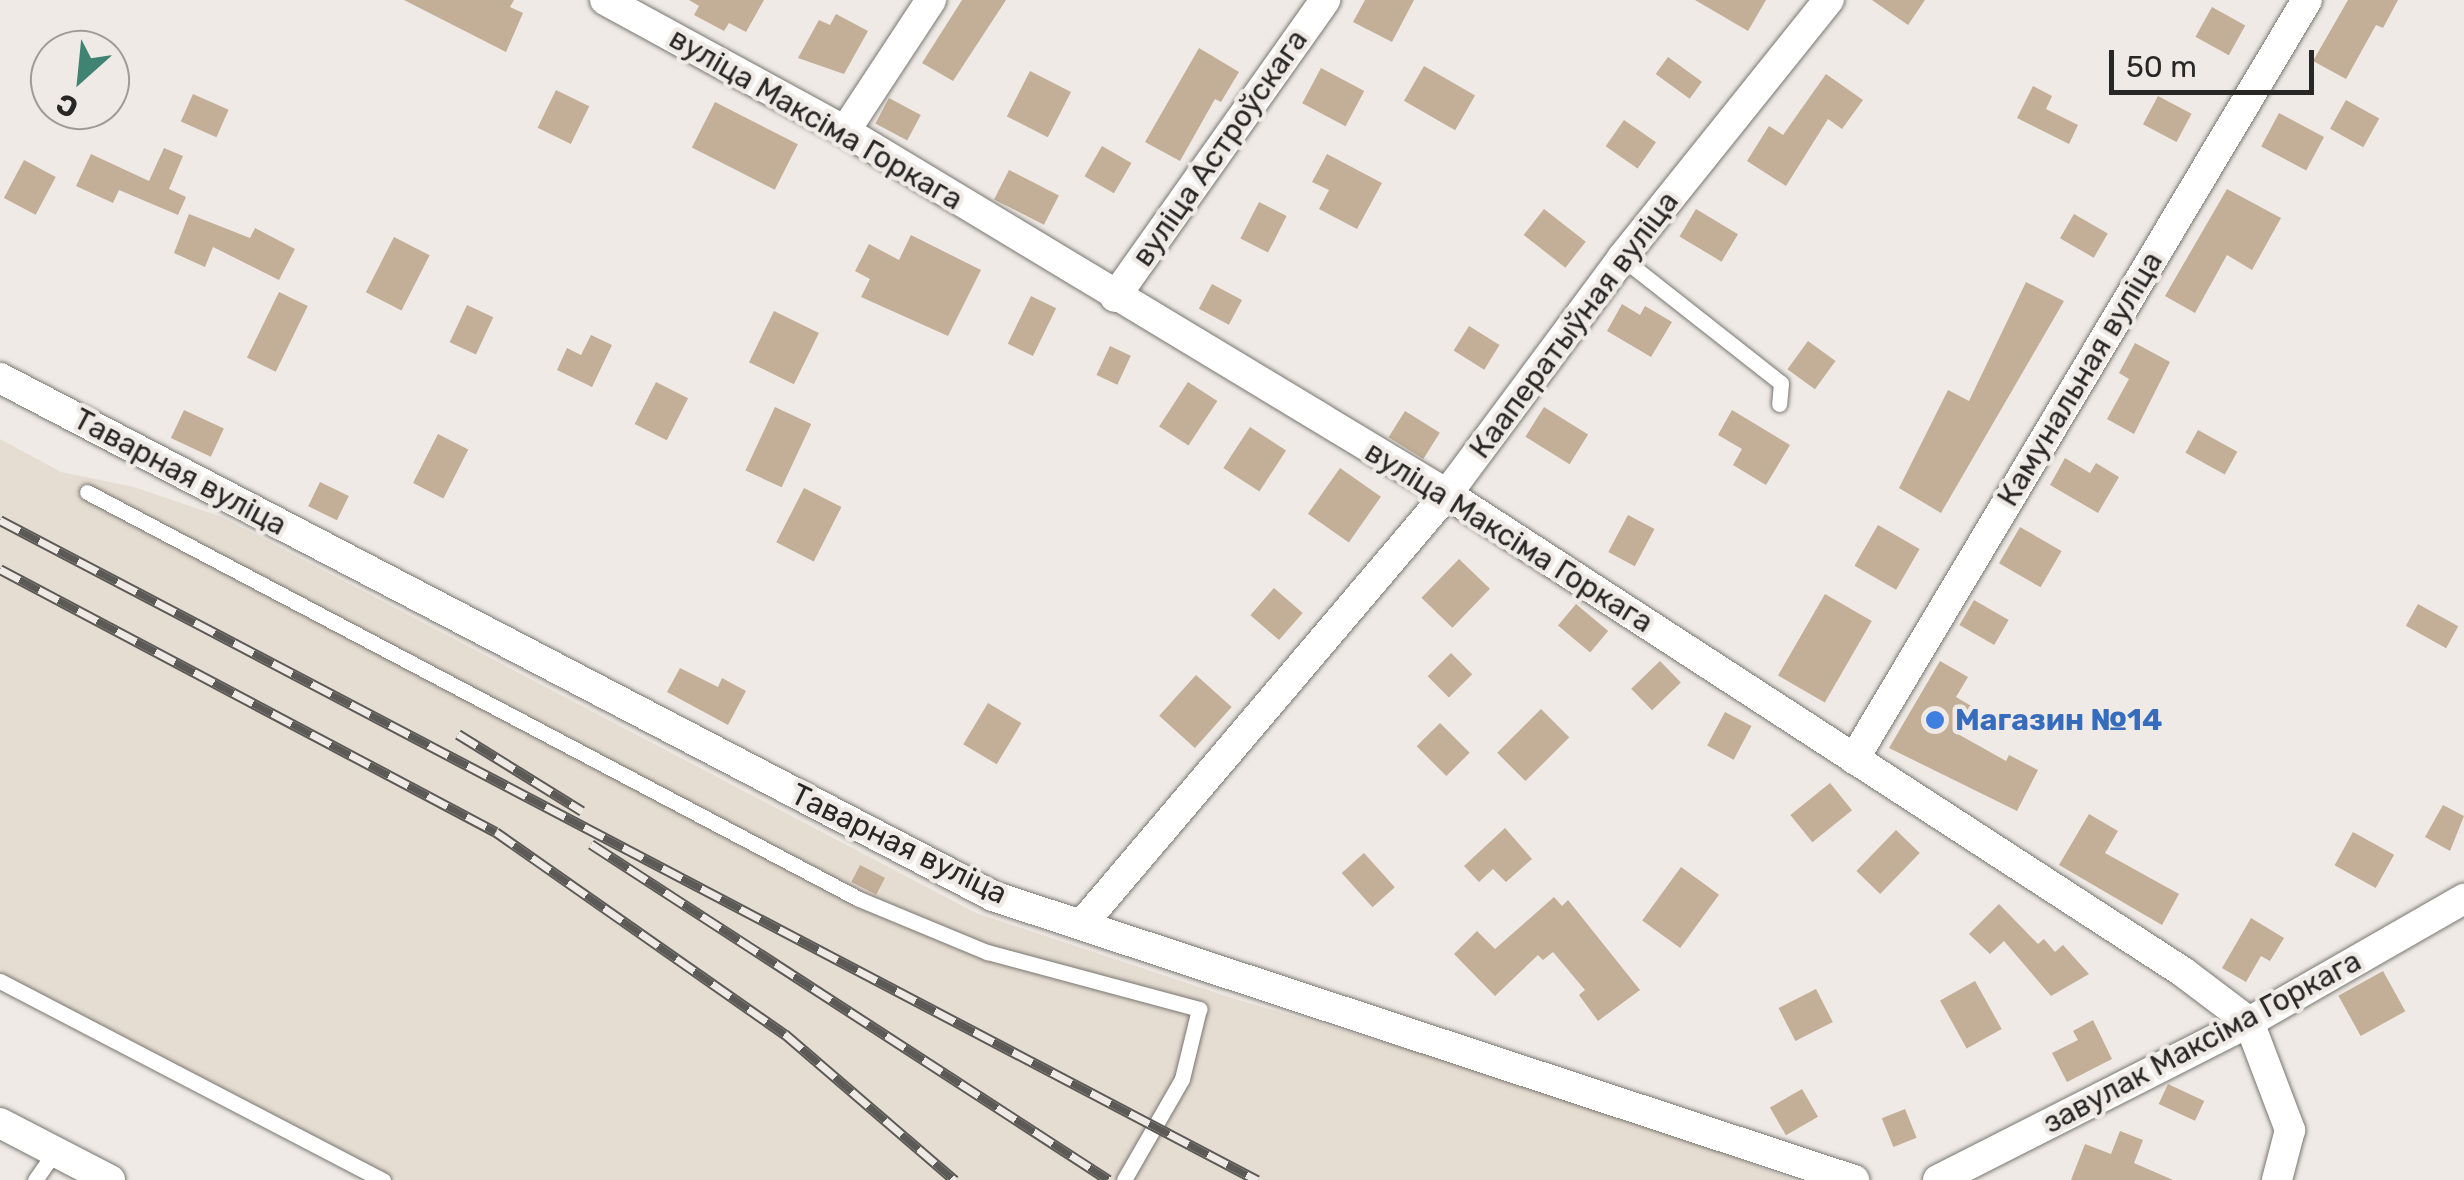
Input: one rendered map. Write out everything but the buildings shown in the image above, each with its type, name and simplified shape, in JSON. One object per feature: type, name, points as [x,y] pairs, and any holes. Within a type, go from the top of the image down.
[{"type":"street","name":"вуліца Максіма Горкага","points":[[605,0],[846,131],[1115,297],[1447,494],[2183,972],[2249,1022]]},
{"type":"street","points":[[846,131],[930,0]]},
{"type":"street","name":"вуліца Астроўскага","points":[[1115,297],[1326,0]]},
{"type":"street","name":"Кааператыўная вуліца","points":[[1083,923],[1447,494],[1622,258],[1829,0]]},
{"type":"street","name":"Камунальная вуліца","points":[[1854,759],[2307,0]]},
{"type":"street","name":"Таварная вуліца","points":[[0,378],[993,896],[1854,1180]]},
{"type":"street","name":"завулак Максіма Горкага","points":[[1938,1180],[2249,1022],[2464,900]]},
{"type":"street","points":[[2249,1022],[2290,1130],[2277,1180]]},
{"type":"street","points":[[0,1122],[110,1180]]},
{"type":"lane","points":[[1622,258],[1781,383],[1779,404]]},
{"type":"lane","points":[[87,492],[859,898],[987,952],[1199,1010],[1182,1079],[1124,1180]]},
{"type":"lane","points":[[0,981],[383,1180]]},
{"type":"lane","points":[[35,1180],[55,1152]]},
{"type":"shaded area","points":[[0,439],[61,472],[134,487],[222,517],[976,913],[1235,999],[1601,1105],[1793,1180],[398,1180],[0,984]]},
{"type":"railway","points":[[0,520],[1257,1180]]},
{"type":"railway","points":[[0,569],[496,832],[785,1034],[955,1180]]},
{"type":"railway","points":[[458,734],[582,811]]},
{"type":"railway","points":[[591,844],[1109,1180]]},
{"type":"place","name":"Магазин №14","points":[[1935,720]]}]
